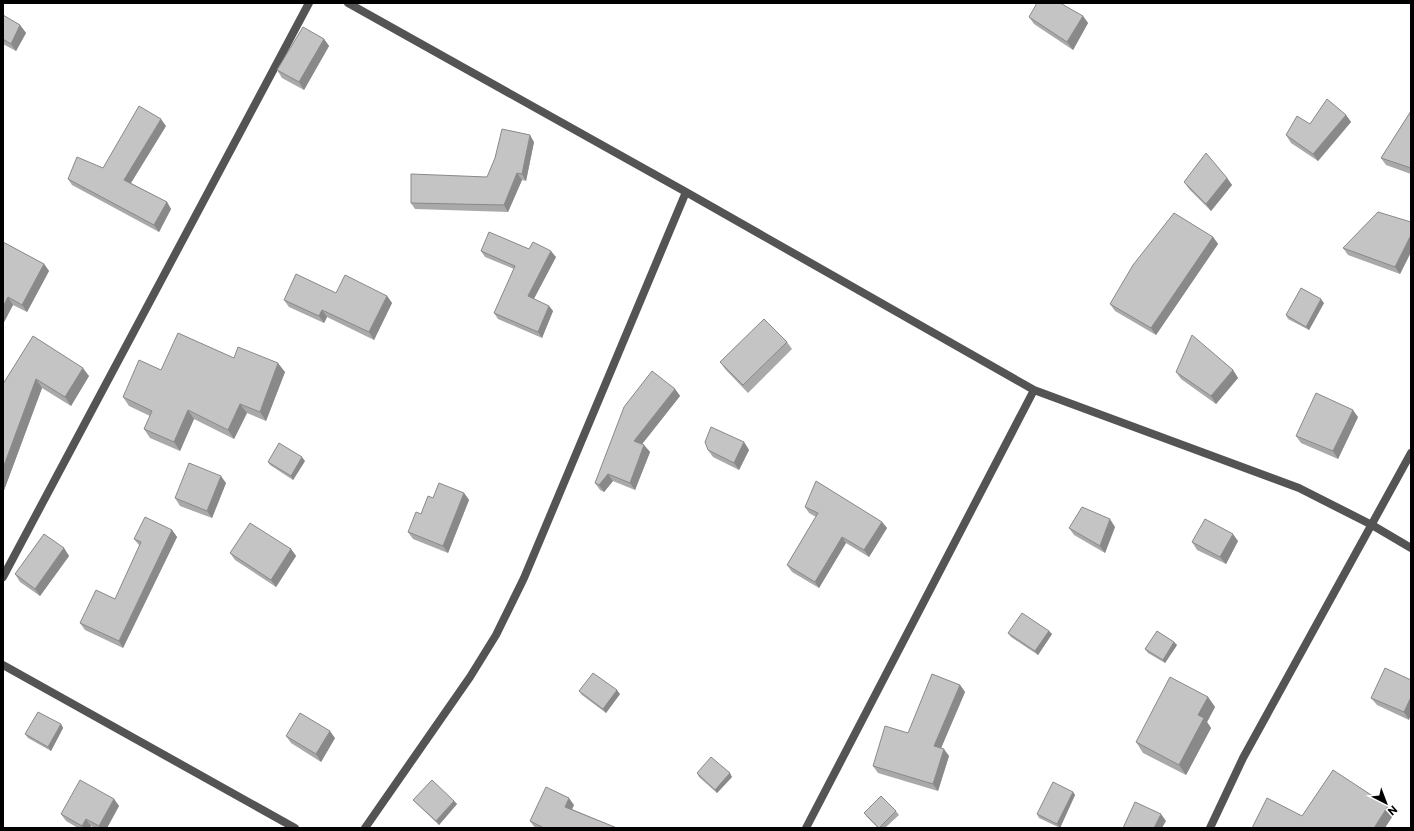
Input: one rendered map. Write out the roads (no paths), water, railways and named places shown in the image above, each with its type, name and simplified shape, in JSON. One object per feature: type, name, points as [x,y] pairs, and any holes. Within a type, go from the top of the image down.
[{"type":"street","points":[[3,577],[309,3]]},
{"type":"street","points":[[348,3],[686,192],[1034,390],[1299,488],[1372,525],[1411,548]]},
{"type":"street","points":[[365,828],[470,677],[496,635],[524,578],[686,192]]},
{"type":"street","points":[[806,828],[1034,390]]},
{"type":"street","points":[[1210,828],[1243,758],[1411,452]]},
{"type":"street","points":[[3,665],[295,828]]}]
